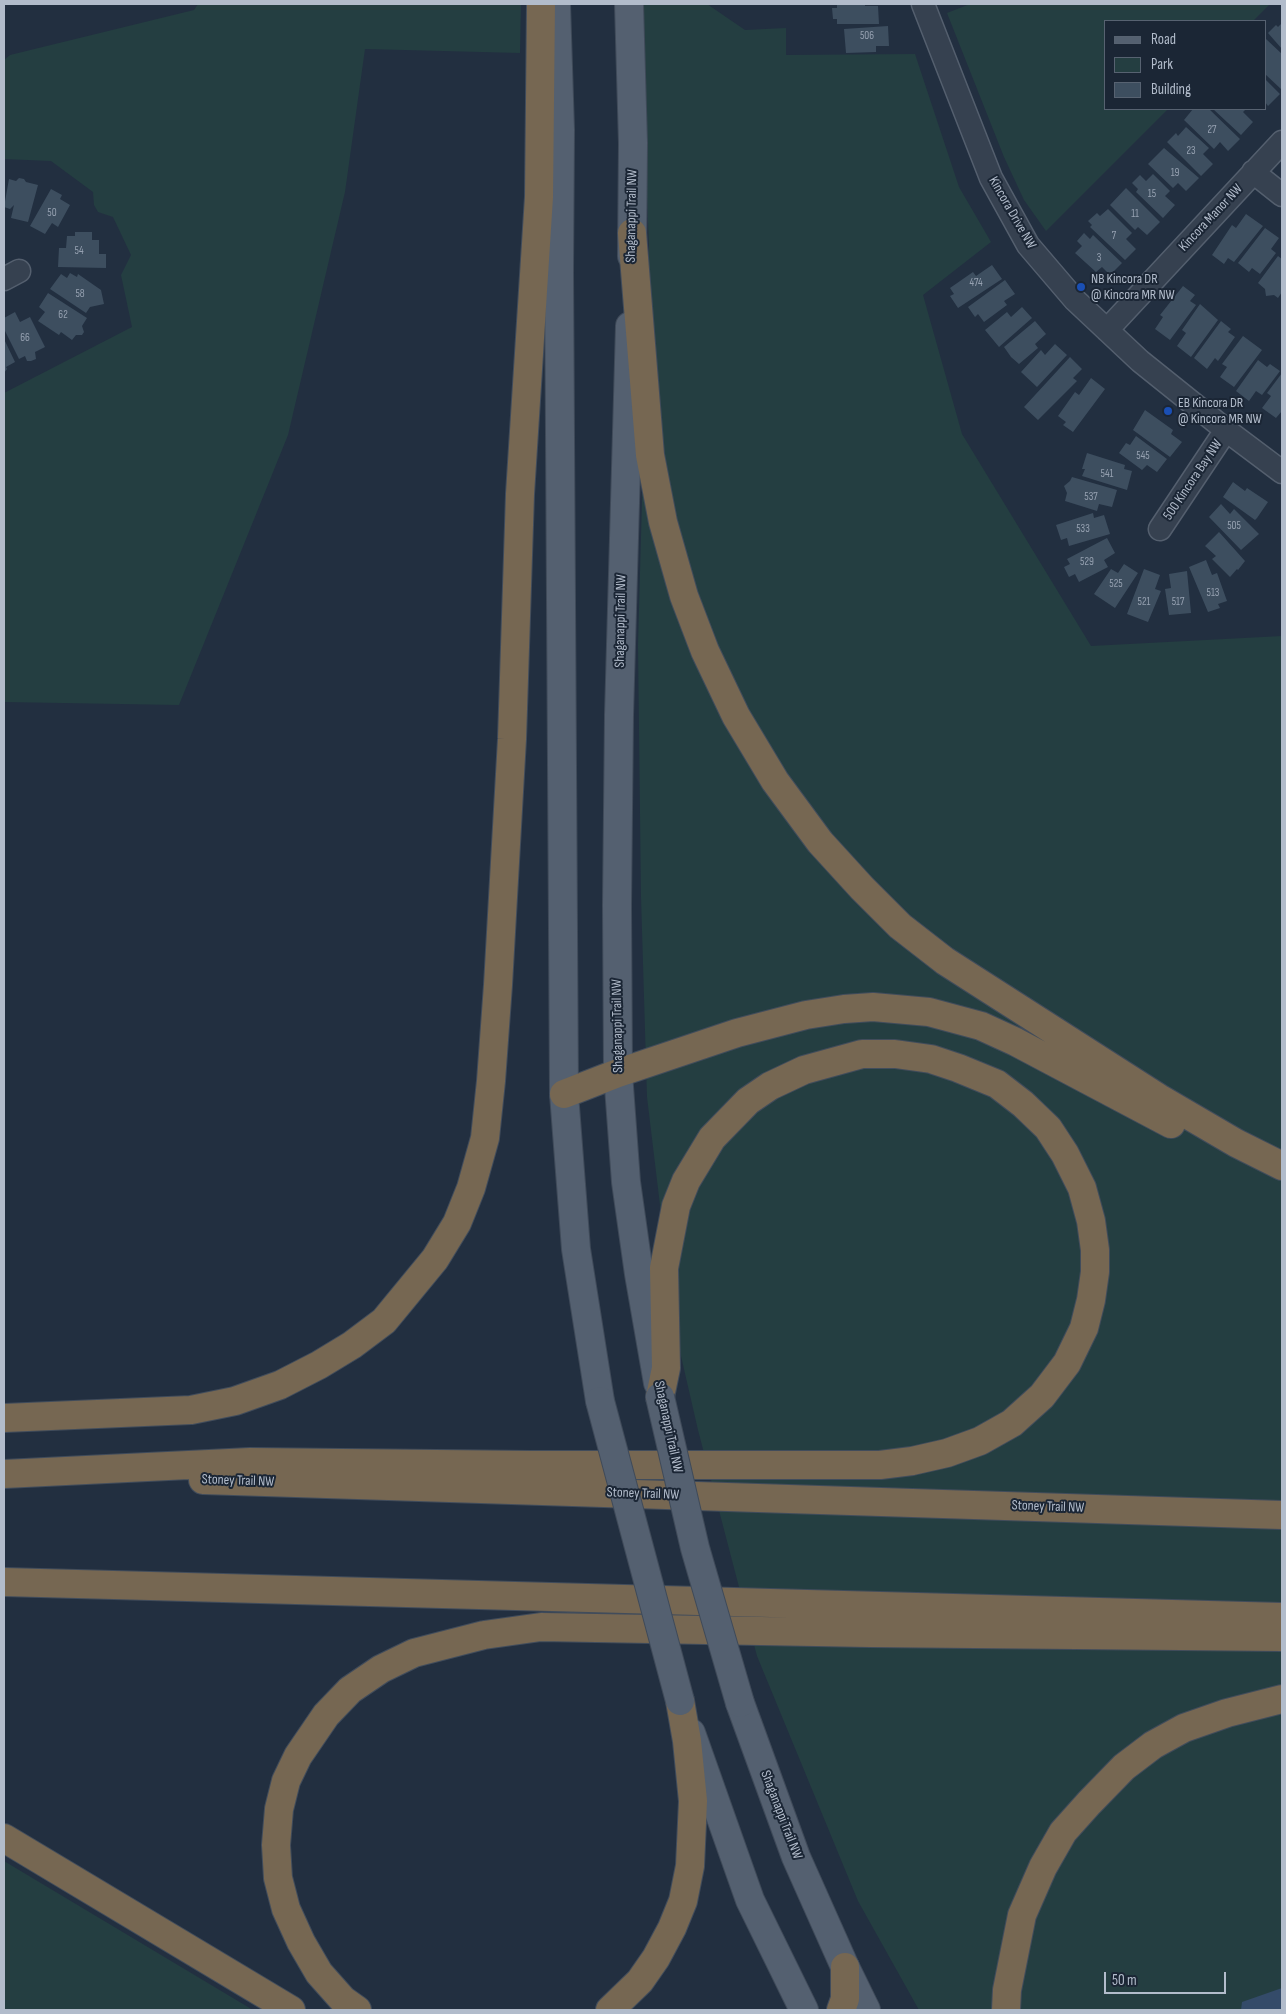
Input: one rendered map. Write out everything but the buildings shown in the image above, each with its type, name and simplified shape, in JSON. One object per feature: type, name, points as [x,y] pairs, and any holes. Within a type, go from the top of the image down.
[{"type":"highway","points":[[4,1418],[191,1410],[235,1401],[280,1385],[328,1360],[384,1321],[435,1260],[457,1223],[471,1188],[485,1138],[492,1081],[498,985],[512,739],[520,494],[539,198],[541,4]]},
{"type":"highway","points":[[632,233],[650,455],[663,522],[684,596],[705,652],[736,716],[775,781],[820,842],[862,888],[900,926],[945,962],[1159,1098],[1236,1143],[1282,1166]]},
{"type":"highway","points":[[564,1094],[618,1073],[737,1033],[806,1015],[844,1008],[873,1007],[929,1012],[980,1026],[1016,1042],[1244,1162],[1282,1178]]},
{"type":"highway","points":[[4,1474],[250,1462],[540,1465],[871,1465],[912,1461],[947,1454],[980,1441],[1012,1423],[1042,1396],[1067,1363],[1084,1328],[1092,1300],[1095,1250],[1091,1221],[1082,1188],[1065,1154],[1048,1128],[1023,1104],[997,1084],[931,1059],[895,1054],[862,1054],[804,1070],[770,1086],[748,1101],[712,1138],[686,1181],[676,1206],[664,1268],[666,1368],[660,1396]]},
{"type":"highway","name":"Stoney Trail NW","points":[[4,1474],[1282,1515]]},
{"type":"highway","points":[[4,1582],[1282,1617]]},
{"type":"highway","points":[[357,2010],[343,2000],[319,1972],[301,1942],[286,1908],[278,1878],[276,1845],[279,1810],[286,1781],[298,1756],[326,1715],[350,1690],[381,1669],[414,1653],[484,1635],[541,1627],[1282,1637]]},
{"type":"highway","points":[[1006,2010],[1007,1990],[1022,1914],[1043,1868],[1063,1832],[1124,1767],[1154,1745],[1176,1733],[1227,1713],[1282,1699]]},
{"type":"highway","points":[[610,2010],[640,1981],[656,1958],[672,1928],[683,1901],[690,1866],[693,1801],[687,1741],[680,1701]]},
{"type":"highway","points":[[4,1838],[291,2010]]},
{"type":"highway","points":[[841,2010],[845,1998],[844,1966]]},
{"type":"main road","points":[[556,4],[560,130],[559,271],[564,1094],[576,1249],[600,1401],[680,1701],[750,1900],[804,2010]]},
{"type":"main road","name":"Shaganappi Trail NW","points":[[629,4],[632,233],[619,715],[617,906],[618,1073],[626,1182],[660,1396],[694,1548],[740,1703],[796,1857],[844,1966],[866,2010]]},
{"type":"street","name":"Kincora Drive NW","points":[[923,4],[991,178],[1028,245],[1075,300],[1140,361],[1282,472]]},
{"type":"street","name":"Kincora Manor NW","points":[[1107,330],[1282,142]]},
{"type":"street","name":"Kincora Manor NW","points":[[1253,172],[1282,195]]},
{"type":"street","name":"500 Kincora Bay NW","points":[[1160,529],[1226,430]]},
{"type":"green space","points":[[198,4],[521,4],[520,53],[365,49],[345,192],[288,435],[179,705],[4,702],[4,393],[132,327],[121,275],[131,255],[113,217],[98,212],[94,205],[93,192],[51,161],[4,159],[4,60],[10,55],[194,10]]},
{"type":"green space","points":[[639,4],[707,4],[745,30],[786,28],[786,55],[915,54],[959,187],[991,242],[923,295],[962,434],[1091,646],[1282,636],[1282,2010],[919,2010],[858,1901],[757,1656],[698,1430],[675,1330],[647,1097],[641,897],[638,645],[649,246]]},
{"type":"green space","points":[[970,4],[1270,4],[1254,20],[1104,20],[1104,110],[1167,110],[1046,231],[1024,200],[1004,157],[947,13]]},
{"type":"green space","points":[[4,1861],[253,2010],[4,2010]]},
{"type":"water","points":[[1282,1988],[1282,2010],[1241,2010],[1242,2002]]},
{"type":"place","name":"NB Kincora DR @ Kincora MR NW","points":[[1081,287]]},
{"type":"place","name":"EB Kincora DR @ Kincora MR NW","points":[[1168,411]]}]
